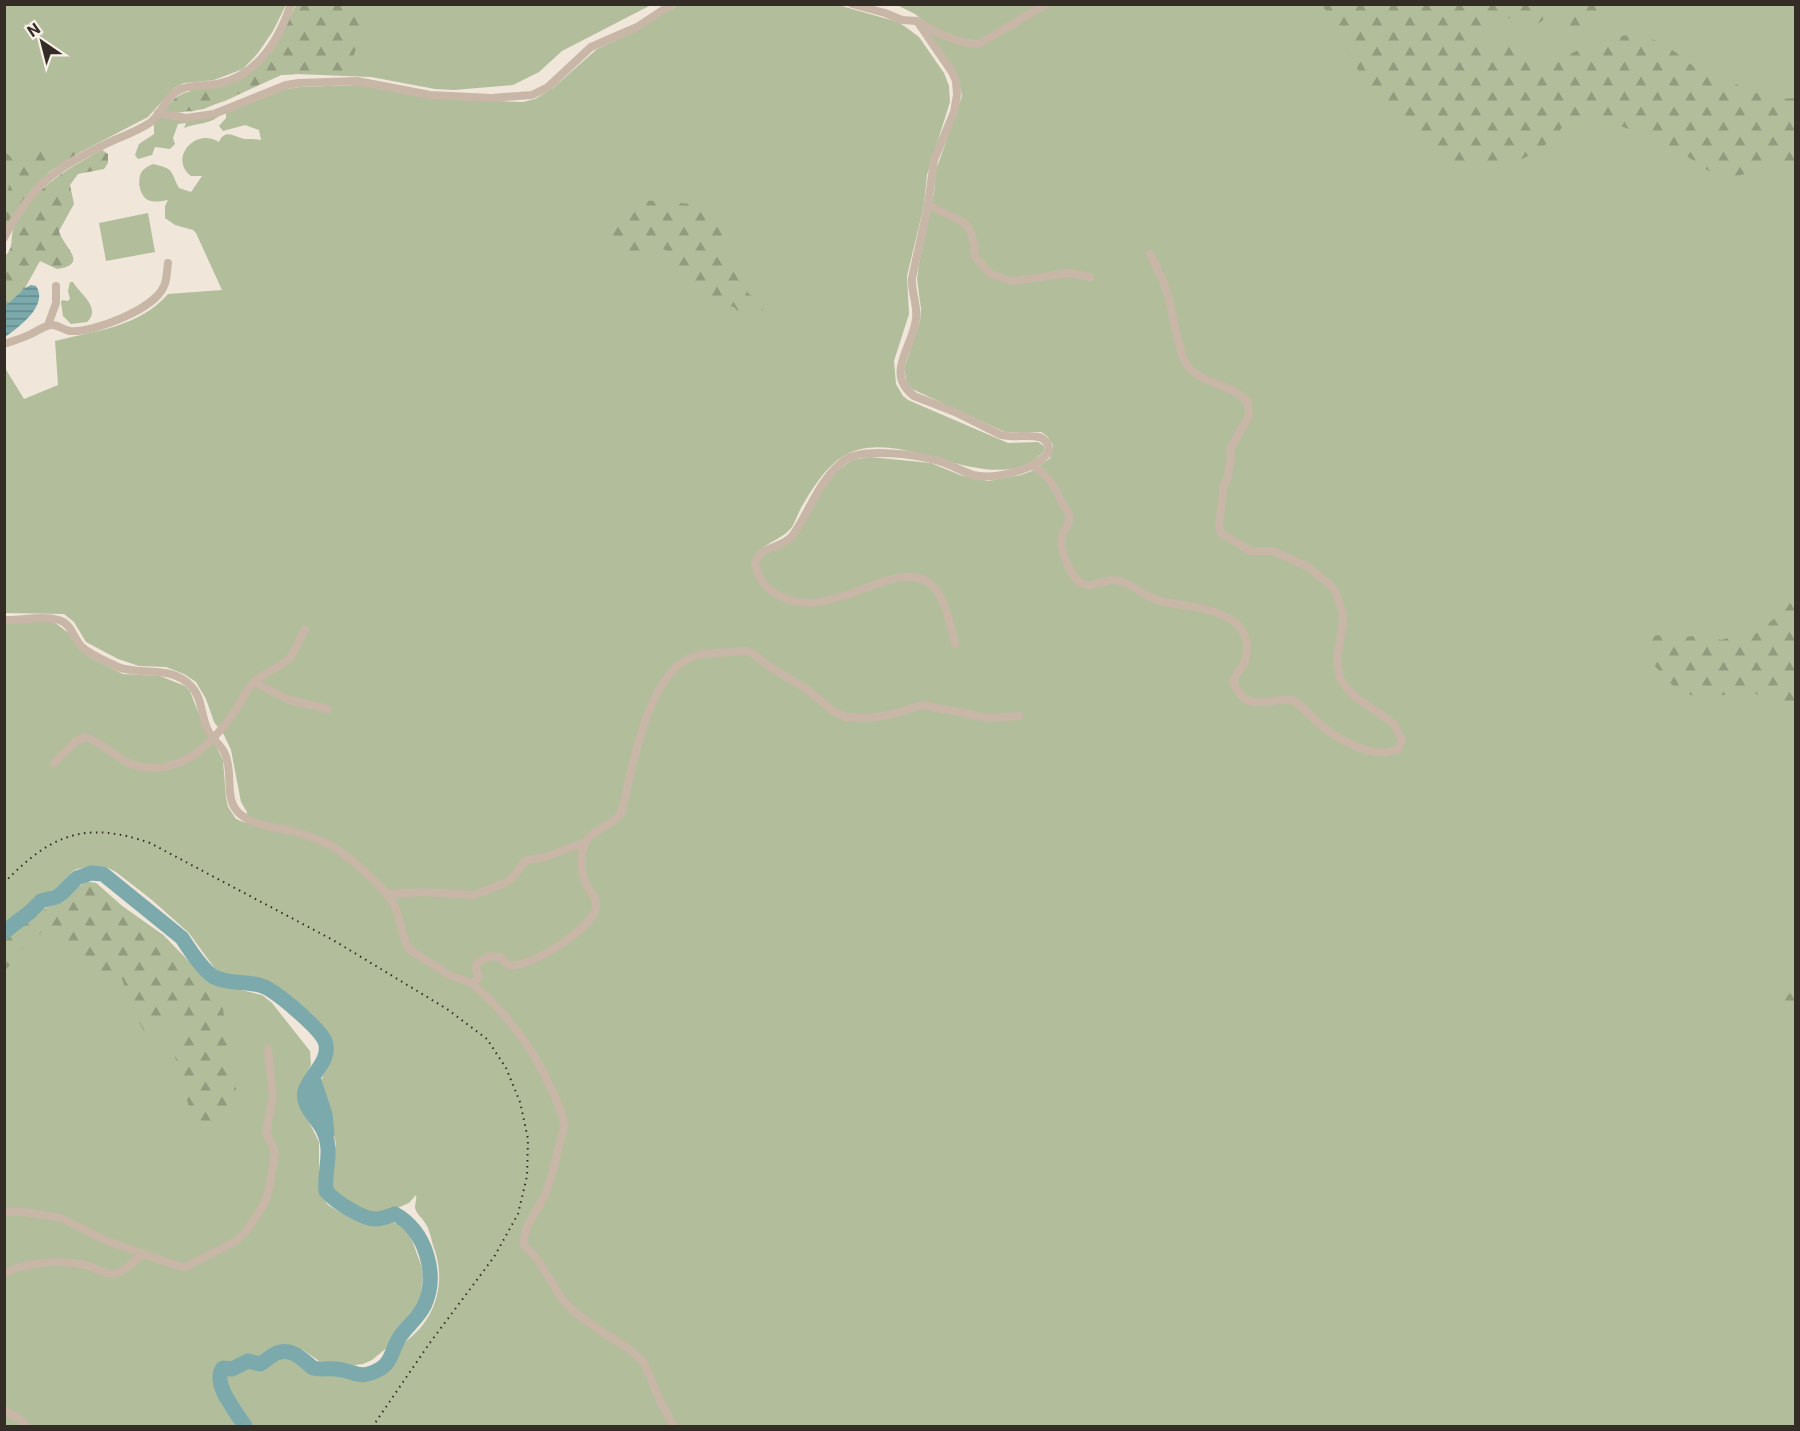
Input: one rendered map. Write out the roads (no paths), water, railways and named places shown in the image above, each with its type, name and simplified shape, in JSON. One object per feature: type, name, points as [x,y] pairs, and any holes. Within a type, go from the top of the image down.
[{"type":"street","points":[[4,238],[18,214],[47,179],[57,171],[79,157],[150,122],[167,100],[181,88],[219,83],[243,75],[252,69],[285,22],[291,4]]},
{"type":"street","points":[[158,113],[186,118],[214,114],[286,85],[299,83],[357,81],[430,95],[498,98],[532,95],[548,87],[591,47],[637,27],[672,4]]},
{"type":"street","points":[[852,4],[902,20],[918,21],[950,38],[971,44],[979,44],[1046,4]]},
{"type":"street","points":[[918,21],[952,72],[957,89],[954,112],[933,160],[928,206],[912,278],[916,320],[900,365],[901,380],[914,396],[955,412],[1001,435],[1009,438],[1032,436],[1042,438],[1048,444],[1048,452],[1044,458],[1032,465],[1008,473],[979,475],[936,460],[878,453],[852,456],[826,480],[792,536],[782,544],[763,551],[754,563],[757,574],[764,585],[781,597],[812,603],[855,593],[895,578],[907,576],[919,578],[928,582],[936,590],[942,601],[956,644]]},
{"type":"street","points":[[928,206],[965,223],[972,235],[976,258],[991,274],[1003,279],[1021,281],[1040,276],[1070,273],[1090,277]]},
{"type":"street","points":[[1032,465],[1052,481],[1059,498],[1067,509],[1069,523],[1063,533],[1062,549],[1071,570],[1079,581],[1089,585],[1107,581],[1122,582],[1131,585],[1152,599],[1203,610],[1233,620],[1243,628],[1247,643],[1244,663],[1233,681],[1241,695],[1255,703],[1262,704],[1293,700],[1323,726],[1362,749],[1384,753],[1399,748],[1402,740],[1394,724],[1357,698],[1340,679],[1337,661],[1343,621],[1340,601],[1335,591],[1308,567],[1273,552],[1250,551],[1221,533],[1219,526],[1224,484],[1228,477],[1231,458],[1230,449],[1249,416],[1248,402],[1236,391],[1209,380],[1188,367],[1180,350],[1177,327],[1165,285],[1150,254]]},
{"type":"street","points":[[4,344],[30,335],[48,325],[68,331],[81,329],[98,326],[137,310],[151,302],[165,286],[168,263]]},
{"type":"street","points":[[48,325],[56,303],[56,286]]},
{"type":"street","points":[[4,620],[38,618],[59,620],[69,626],[85,650],[118,667],[161,672],[185,681],[198,696],[207,728],[226,754],[230,771],[231,799],[238,813],[255,822],[297,832],[332,846],[347,857],[387,894],[399,915],[406,945],[410,950],[451,976],[472,982],[496,1005],[525,1039],[547,1078],[563,1118],[564,1127],[551,1177],[545,1194],[525,1231],[524,1245],[538,1260],[562,1299],[572,1310],[604,1334],[628,1348],[644,1363],[661,1403],[674,1426]]},
{"type":"street","points":[[54,763],[76,741],[85,737],[99,742],[129,763],[142,767],[165,767],[197,754],[236,710],[254,682],[290,657],[305,629]]},
{"type":"street","points":[[387,894],[424,892],[474,896],[505,883],[526,860],[546,857],[585,842],[594,833],[616,821],[621,814],[647,716],[663,681],[678,664],[695,656],[746,651],[753,653],[770,667],[808,690],[833,711],[846,717],[871,718],[923,705],[989,718],[1019,716]]},
{"type":"street","points":[[254,682],[289,700],[328,709]]},
{"type":"street","points":[[472,982],[480,977],[476,966],[482,960],[496,955],[508,965],[520,965],[559,946],[590,921],[596,907],[582,870],[582,851],[585,842]]},
{"type":"street","points":[[4,1212],[25,1212],[61,1218],[105,1240],[160,1258],[177,1267],[189,1266],[236,1241],[256,1218],[269,1189],[275,1152],[266,1133],[273,1098],[268,1050]]},
{"type":"street","points":[[4,1273],[22,1266],[58,1262],[88,1266],[114,1274],[122,1271],[143,1254]]},
{"type":"street","points":[[4,1410],[21,1420],[26,1426]]},
{"type":"water","points":[[31,285],[36,286],[39,293],[36,308],[5,337],[5,306]]},
{"type":"waterway","points":[[4,932],[41,901],[62,893],[77,878],[91,873],[103,874],[182,938],[210,974],[225,981],[259,985],[275,993],[314,1027],[325,1041],[326,1055],[308,1085],[304,1097],[327,1139],[326,1191],[342,1205],[364,1216],[379,1219],[395,1214],[405,1221],[414,1231],[426,1254],[430,1280],[428,1294],[424,1306],[399,1338],[387,1363],[373,1373],[362,1375],[336,1369],[313,1368],[297,1355],[288,1352],[275,1354],[260,1364],[248,1361],[232,1369],[223,1368],[220,1374],[223,1390],[245,1426]]},
{"type":"waterway","points":[[313,1078],[325,1114],[327,1134]]},
{"type":"railway","points":[[4,883],[37,853],[70,836],[106,833],[150,843],[333,940],[447,1009],[487,1039],[506,1068],[520,1102],[528,1139],[527,1176],[518,1214],[494,1257],[429,1344],[373,1426]]}]
